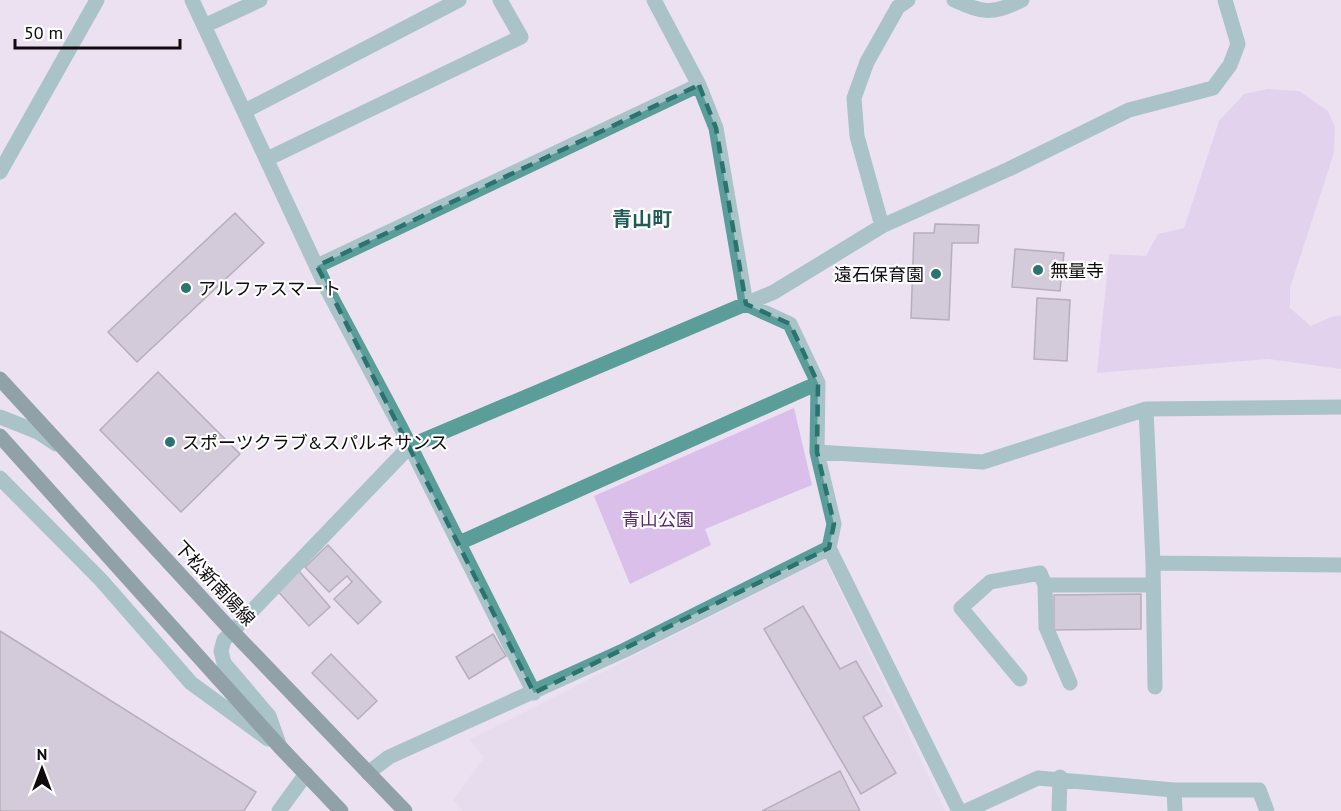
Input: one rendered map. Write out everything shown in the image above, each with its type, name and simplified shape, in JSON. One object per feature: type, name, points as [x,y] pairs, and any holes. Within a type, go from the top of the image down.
[{"type":"main road","name":"下松新南陽線","points":[[0,379],[231,630],[405,811]]},
{"type":"main road","points":[[0,436],[340,811]]},
{"type":"street","points":[[0,172],[97,0]]},
{"type":"street","points":[[192,0],[317,266],[534,693]]},
{"type":"street","points":[[204,26],[260,0]]},
{"type":"street","points":[[245,111],[459,0]]},
{"type":"street","points":[[267,159],[520,37],[500,0]]},
{"type":"street","points":[[654,0],[699,85],[716,128],[746,304]]},
{"type":"street","points":[[882,226],[856,136],[854,98],[867,62],[898,7],[908,0]]},
{"type":"street","points":[[954,0],[978,11],[1003,10],[1022,0]]},
{"type":"street","points":[[280,747],[269,717],[224,663],[221,651],[224,640],[231,630],[410,446],[774,292],[882,226],[1009,169],[1129,110],[1213,88],[1230,65],[1238,44],[1225,0]]},
{"type":"street","points":[[317,266],[699,85]]},
{"type":"street","points":[[746,304],[790,324],[818,383],[817,452],[834,524],[829,548],[959,811]]},
{"type":"street","points":[[459,543],[818,383]]},
{"type":"street","points":[[817,452],[983,462],[1146,410],[1341,407]]},
{"type":"street","points":[[1146,410],[1153,563],[1155,687]]},
{"type":"street","points":[[0,417],[38,432],[78,462]]},
{"type":"street","points":[[0,478],[101,580],[191,682],[280,747]]},
{"type":"street","points":[[369,773],[389,757],[625,650],[829,548]]},
{"type":"street","points":[[1153,563],[1341,565]]},
{"type":"street","points":[[1020,679],[961,608],[990,582],[1040,573],[1045,585],[1046,627],[1070,683]]},
{"type":"street","points":[[1045,585],[1153,585]]},
{"type":"street","points":[[279,811],[306,774]]},
{"type":"street","points":[[966,811],[1038,778],[1174,790],[1259,790],[1267,811]]},
{"type":"street","points":[[1059,811],[1060,779]]},
{"type":"street","points":[[1174,790],[1175,811]]},
{"type":"highlighted area","points":[[699,85],[716,128],[746,304],[790,324],[818,383],[817,452],[834,524],[829,548],[534,693],[317,266]]},
{"type":"shaded area","points":[[825,559],[945,811],[463,811],[453,800],[484,757],[469,740]]},
{"type":"green space","points":[[1268,89],[1299,91],[1328,111],[1335,127],[1334,153],[1290,288],[1290,308],[1311,326],[1341,315],[1341,369],[1268,359],[1097,373],[1109,254],[1146,256],[1158,234],[1184,228],[1219,121],[1244,94]]},
{"type":"green space","name":"青山公園","points":[[794,408],[812,485],[705,529],[711,545],[630,584],[594,496]]},
{"type":"building","name":"アルファスマート","points":[[235,213],[264,243],[137,362],[108,332]]},
{"type":"building","points":[[935,224],[979,225],[978,243],[952,243],[949,320],[911,318],[914,233],[934,233]]},
{"type":"building","name":"無量寺","points":[[1015,249],[1064,253],[1060,291],[1012,287]]},
{"type":"building","points":[[1037,298],[1070,300],[1067,361],[1034,359]]},
{"type":"building","name":"スポーツクラブ&スパルネサンス","points":[[158,372],[240,454],[181,512],[100,430]]},
{"type":"building","points":[[328,545],[381,602],[358,624],[334,599],[352,582],[347,576],[329,592],[305,567]]},
{"type":"building","points":[[298,570],[330,607],[309,626],[276,589]]},
{"type":"building","points":[[1141,594],[1141,629],[1054,630],[1054,595]]},
{"type":"building","points":[[803,606],[840,669],[856,661],[882,706],[863,717],[896,773],[861,794],[764,629]]},
{"type":"building","points":[[0,631],[256,792],[244,811],[0,811]]},
{"type":"building","points":[[493,634],[506,656],[469,679],[456,657]]},
{"type":"building","points":[[331,654],[377,701],[358,719],[312,673]]},
{"type":"building","points":[[840,771],[860,811],[762,811]]},
{"type":"place","name":"無量寺","points":[[1038,270]]},
{"type":"place","name":"遠石保育園","points":[[936,274]]},
{"type":"place","name":"アルファスマート","points":[[186,288]]},
{"type":"place","name":"スポーツクラブ&スパルネサンス","points":[[170,442]]},
{"type":"district","name":"青山町","points":[[642,219]]}]
